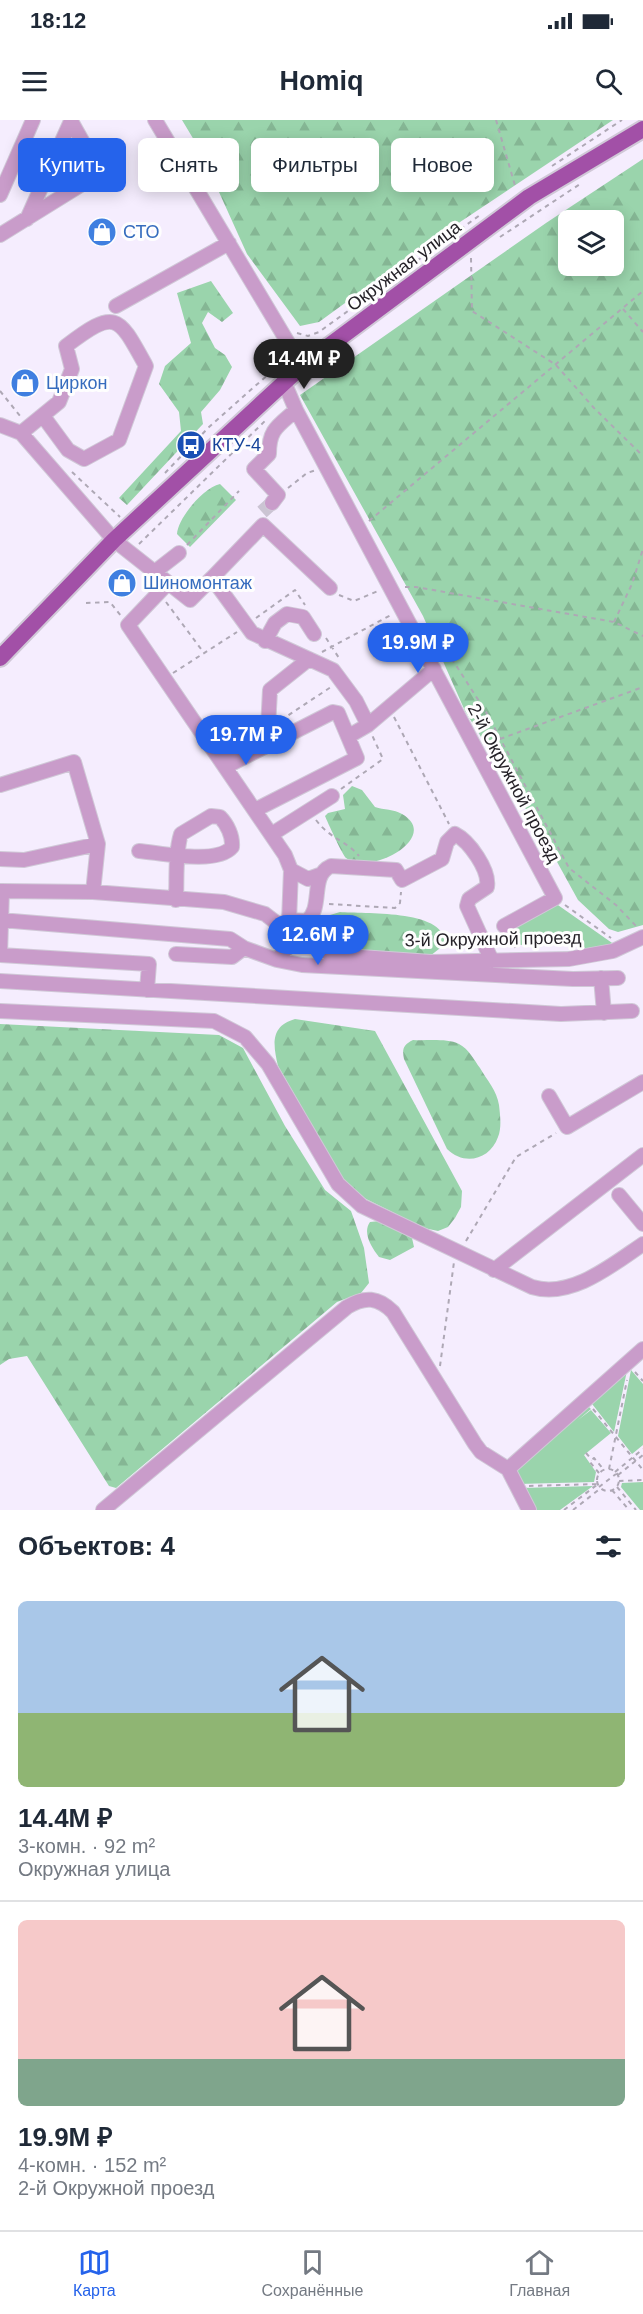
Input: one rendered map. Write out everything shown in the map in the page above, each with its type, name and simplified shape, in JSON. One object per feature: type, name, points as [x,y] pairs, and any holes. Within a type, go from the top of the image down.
[{"type":"main road","name":"Окружная улица","points":[[0,658],[114,540],[284,382],[310,369],[521,204],[643,129]]},
{"type":"street","points":[[0,195],[33,120]]},
{"type":"street","points":[[155,120],[229,243],[310,369]]},
{"type":"street","points":[[0,235],[27,219],[100,173],[71,121],[27,219]]},
{"type":"street","points":[[116,306],[229,243]]},
{"type":"street","points":[[21,433],[59,402],[72,369],[66,346],[93,325],[111,320],[123,326],[146,366],[119,440],[84,459],[68,450],[43,416]]},
{"type":"street","name":"2-й Окружной проезд","points":[[284,382],[328,470],[555,898]]},
{"type":"street","points":[[294,405],[273,430],[269,439],[269,454],[254,469],[269,509],[330,588]]},
{"type":"street","points":[[0,425],[21,433],[114,540],[152,573],[164,588],[190,600],[212,578],[269,509]]},
{"type":"street","points":[[152,573],[179,553]]},
{"type":"street","points":[[212,578],[246,626],[265,640],[333,670],[356,701],[368,725]]},
{"type":"street","points":[[164,588],[128,626],[285,855],[291,870],[287,926],[288,947],[277,960]]},
{"type":"street","points":[[265,640],[275,623],[287,614],[303,617],[314,634]]},
{"type":"street","points":[[224,764],[268,728],[270,690],[309,659]]},
{"type":"street","points":[[349,736],[368,725],[434,669]]},
{"type":"street","points":[[224,764],[335,711],[349,736],[357,758],[255,810]]},
{"type":"street","points":[[0,785],[74,762],[98,844],[93,892]]},
{"type":"street","points":[[272,834],[332,796]]},
{"type":"street","points":[[291,870],[308,879],[331,867],[396,870],[402,880],[442,859],[447,843],[455,834],[466,841],[488,882],[484,891],[470,899],[467,906],[492,961]]},
{"type":"street","points":[[0,859],[24,860],[98,844]]},
{"type":"street","points":[[139,851],[178,854],[176,900]]},
{"type":"street","points":[[287,926],[307,921],[314,915],[319,875]]},
{"type":"street","points":[[1,891],[0,955],[149,964],[147,990]]},
{"type":"street","name":"3-й Окружной проезд","points":[[1,891],[93,892],[224,902],[265,914],[332,955],[431,962],[569,959],[642,940]]},
{"type":"street","points":[[504,926],[555,898]]},
{"type":"street","points":[[1,920],[230,939],[244,948],[277,960],[302,965],[573,979],[618,978]]},
{"type":"street","points":[[176,954],[232,957],[244,948]]},
{"type":"street","points":[[601,978],[604,1013]]},
{"type":"street","points":[[0,981],[561,1014],[632,1011]]},
{"type":"street","points":[[0,1011],[214,1022],[245,1036],[268,1064],[338,1184],[362,1206],[532,1287],[556,1290],[600,1272],[643,1244]]},
{"type":"street","points":[[549,1096],[567,1127],[643,1082]]},
{"type":"street","points":[[495,1270],[643,1155]]},
{"type":"street","points":[[619,1195],[643,1224]]},
{"type":"street","points":[[103,1510],[357,1301],[376,1299],[393,1312],[481,1452],[508,1468],[530,1510]]},
{"type":"street","points":[[508,1468],[643,1348]]},
{"type":"path","points":[[496,120],[521,204]]},
{"type":"path","points":[[500,237],[582,182]]},
{"type":"path","points":[[461,263],[471,256],[472,311],[556,365],[594,408],[643,456]]},
{"type":"path","points":[[359,529],[643,291]]},
{"type":"path","points":[[623,308],[643,332]]},
{"type":"path","points":[[158,480],[209,428],[280,364],[281,346]]},
{"type":"path","points":[[294,405],[300,387],[310,369]]},
{"type":"path","points":[[136,547],[269,417]]},
{"type":"path","points":[[269,509],[307,473],[328,470]]},
{"type":"path","points":[[179,553],[239,491]]},
{"type":"path","points":[[614,622],[632,584],[643,549]]},
{"type":"path","points":[[330,588],[354,601],[390,588],[416,587],[614,622],[643,636]]},
{"type":"path","points":[[164,588],[204,653]]},
{"type":"path","points":[[86,603],[111,602],[128,626]]},
{"type":"path","points":[[309,659],[402,610]]},
{"type":"path","points":[[165,678],[246,626]]},
{"type":"path","points":[[421,645],[450,656],[500,739],[569,868],[616,905],[642,940]]},
{"type":"path","points":[[268,728],[341,680]]},
{"type":"path","points":[[500,739],[643,687]]},
{"type":"path","points":[[309,810],[326,833],[354,850],[368,869]]},
{"type":"path","points":[[317,903],[394,908],[400,903],[402,880]]},
{"type":"path","points":[[555,898],[622,946]]},
{"type":"path","points":[[438,1383],[453,1265],[516,1157],[567,1127]]},
{"type":"path","points":[[609,1469],[628,1376]]},
{"type":"path","points":[[586,1399],[643,1470]]},
{"type":"path","points":[[573,1510],[632,1457],[643,1451]]},
{"type":"path","points":[[616,1473],[636,1461],[643,1451]]},
{"type":"path","points":[[586,1453],[599,1473],[600,1486]]},
{"type":"path","points":[[592,1460],[594,1458],[604,1470]]},
{"type":"path","points":[[599,1473],[609,1469],[616,1473],[619,1481]]},
{"type":"path","points":[[619,1481],[643,1480]]},
{"type":"path","points":[[612,1490],[619,1481]]},
{"type":"path","points":[[517,1486],[600,1486],[612,1490],[629,1510]]},
{"type":"path","points":[[564,1510],[600,1486]]},
{"type":"path","points":[[616,1486],[636,1510]]},
{"type":"path","points":[[625,1505],[629,1502]]},
{"type":"green space","points":[[182,120],[613,120],[415,252],[319,322],[300,326],[247,254],[219,192],[239,192],[239,138],[193,138]]},
{"type":"green space","points":[[643,159],[643,925],[618,932],[609,929],[578,900],[545,840],[465,711],[423,616],[300,395],[558,215],[558,276],[624,276],[624,210],[566,210]]},
{"type":"green space","points":[[211,281],[233,313],[222,322],[208,312],[202,323],[215,348],[225,355],[232,367],[220,390],[201,412],[203,424],[127,505],[119,498],[181,431],[179,412],[159,384],[165,366],[191,343],[177,293]]},
{"type":"green space","points":[[220,484],[236,500],[190,547],[177,534],[178,527],[192,504],[206,491]]},
{"type":"green space","points":[[352,786],[362,790],[375,807],[399,812],[412,823],[414,833],[408,843],[398,852],[385,858],[357,863],[344,856],[325,816],[328,813],[345,809],[343,795]]},
{"type":"green space","points":[[555,903],[615,945],[586,950],[580,940],[520,945],[511,927]]},
{"type":"green space","points":[[340,912],[385,914],[420,919],[434,925],[442,933],[444,945],[430,956],[351,950],[330,915]]},
{"type":"green space","points":[[295,1019],[375,1031],[462,1191],[461,1207],[448,1227],[438,1231],[424,1228],[362,1197],[343,1179],[278,1066],[275,1051],[277,1031],[287,1022]]},
{"type":"green space","points":[[0,1024],[219,1035],[243,1048],[285,1126],[325,1190],[351,1211],[364,1248],[369,1283],[361,1293],[337,1302],[116,1488],[109,1486],[27,1356],[9,1359],[0,1365]]},
{"type":"green space","points":[[413,1040],[442,1040],[459,1044],[471,1055],[491,1086],[499,1105],[500,1129],[494,1145],[483,1155],[476,1158],[461,1158],[447,1149],[404,1059],[404,1048]]},
{"type":"green space","points":[[380,1221],[412,1238],[414,1247],[390,1260],[379,1257],[371,1245],[367,1231],[370,1222]]},
{"type":"green space","points":[[628,1366],[614,1432],[589,1400]]},
{"type":"green space","points":[[631,1370],[643,1384],[643,1445],[632,1454],[618,1436]]},
{"type":"green space","points":[[586,1404],[591,1409],[578,1420],[591,1410],[611,1433],[584,1455],[596,1472],[594,1482],[518,1484],[515,1477],[519,1463]]},
{"type":"green space","points":[[643,1482],[643,1510],[640,1510],[621,1487],[622,1483]]},
{"type":"green space","points":[[593,1486],[560,1510],[534,1510],[521,1488]]},
{"type":"tunnel","points":[[262,512],[272,503]]},
{"type":"place","name":"СТО","points":[[102,232]]},
{"type":"place","name":"Циркон","points":[[25,383]]},
{"type":"place","name":"КТУ-4","points":[[191,445]]},
{"type":"place","name":"Шиномонтаж","points":[[122,583]]}]
